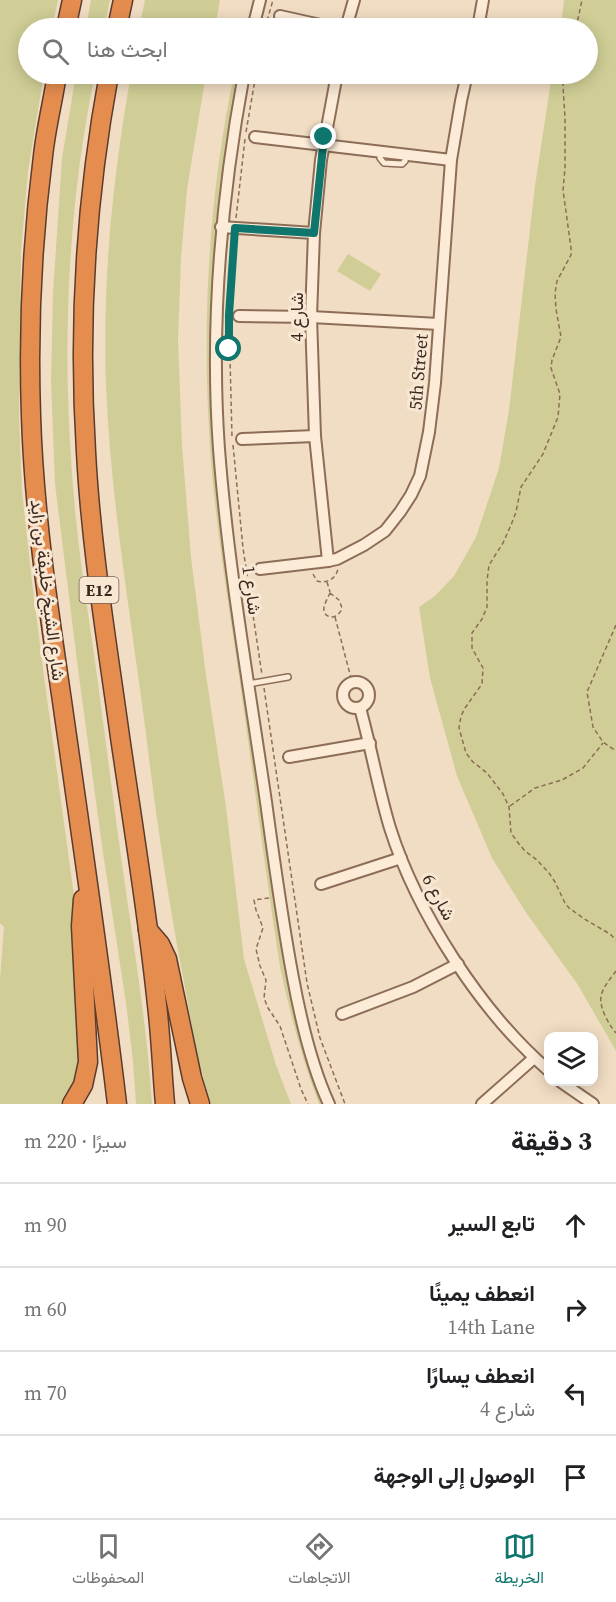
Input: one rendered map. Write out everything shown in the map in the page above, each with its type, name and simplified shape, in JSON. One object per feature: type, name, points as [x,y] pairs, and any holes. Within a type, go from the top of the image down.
[{"type":"highway","points":[[68,18],[72,0]]},
{"type":"highway","points":[[119,18],[123,0]]},
{"type":"highway","name":"شارع الشيخ خليفة بن زايد","points":[[55,84],[43,153],[31,308],[31,414],[35,490],[42,558],[117,1104]]},
{"type":"highway","name":"E12","points":[[107,84],[94,170],[85,266],[83,363],[88,494],[158,1007],[165,1104]]},
{"type":"highway","points":[[72,1104],[83,1085],[88,1062],[81,926],[83,895],[87,879]]},
{"type":"highway","points":[[148,930],[160,944],[167,958],[190,1068],[200,1104]]},
{"type":"street","points":[[256,18],[260,0]]},
{"type":"street","points":[[349,18],[354,0]]},
{"type":"street","points":[[480,18],[483,0]]},
{"type":"street","points":[[280,16],[289,18]]},
{"type":"street","name":"شارع 1","points":[[242,84],[225,186],[217,278],[216,364],[219,449],[231,561],[283,926],[299,1011],[310,1052],[329,1104]]},
{"type":"street","name":"شارع 4","points":[[332,563],[315,436],[311,317],[314,233],[323,145],[335,84]]},
{"type":"street","name":"5th Street","points":[[260,569],[332,563],[363,545],[385,531],[411,495],[420,476],[429,432],[435,383],[452,160],[464,84]]},
{"type":"street","points":[[255,137],[452,160]]},
{"type":"street","points":[[221,227],[314,233]]},
{"type":"street","points":[[238,316],[311,317],[439,324]]},
{"type":"street","points":[[242,439],[315,436]]},
{"type":"street","name":"شارع 6","points":[[352,682],[364,684],[369,691],[367,703],[360,708],[351,707],[343,696],[345,688],[352,682]]},
{"type":"street","name":"شارع 6","points":[[360,708],[390,828],[417,894],[432,923],[486,1004],[506,1029],[544,1067]]},
{"type":"street","points":[[289,757],[370,743]]},
{"type":"street","points":[[321,884],[401,858]]},
{"type":"street","points":[[342,1014],[398,993],[458,964]]},
{"type":"street","points":[[482,1104],[534,1058]]},
{"type":"street","points":[[567,1086],[593,1104]]},
{"type":"lane","points":[[248,684],[288,677]]},
{"type":"path","points":[[268,18],[273,0]]},
{"type":"path","points":[[578,18],[582,0]]},
{"type":"path","points":[[254,84],[244,146],[235,228],[229,315],[232,431],[243,548],[307,984],[320,1038],[345,1104]]},
{"type":"path","points":[[563,84],[565,128],[563,190],[571,255],[557,281],[555,293],[561,337],[551,368],[560,394],[558,417],[543,454],[521,487],[511,525],[489,565],[486,581],[487,608],[472,633],[472,648],[483,668],[482,684],[465,708],[459,728],[466,753],[472,762],[487,773],[509,807],[511,833],[549,873],[565,903],[616,940]]},
{"type":"path","points":[[312,569],[317,581],[332,580],[338,569],[332,563]]},
{"type":"path","points":[[327,581],[330,593],[324,608],[325,613],[330,617],[339,616],[342,608],[339,600],[330,593]]},
{"type":"path","points":[[335,617],[352,682]]},
{"type":"path","points":[[616,625],[588,692],[593,727],[603,742],[616,751]]},
{"type":"path","points":[[509,807],[535,788],[562,780],[583,768],[603,742]]},
{"type":"path","points":[[279,897],[254,900],[263,927],[256,949],[266,980],[264,998],[280,1026],[308,1104]]},
{"type":"path","points":[[616,971],[601,998],[606,1015],[616,1033]]},
{"type":"shaded area","points":[[0,0],[58,0],[54,18],[18,18],[18,84],[42,84],[28,171],[21,252],[19,417],[22,491],[32,582],[79,932],[86,1043],[69,1104],[0,1104],[0,979],[4,927],[0,923]]},
{"type":"shaded area","points":[[91,0],[110,0],[106,18],[88,18]]},
{"type":"shaded area","points":[[145,0],[220,0],[217,18],[141,18]]},
{"type":"shaded area","points":[[564,0],[616,0],[616,1051],[578,985],[525,911],[492,858],[457,776],[430,678],[419,607],[435,596],[454,576],[476,537],[499,468],[509,410],[535,186],[550,84],[598,84],[598,18],[562,18]]},
{"type":"shaded area","points":[[74,84],[93,84],[73,223],[68,323],[69,423],[81,564],[144,1017],[152,1104],[136,1104],[126,1003],[103,853],[55,484],[51,380],[53,293],[62,158]]},
{"type":"shaded area","points":[[129,84],[204,84],[187,189],[181,258],[178,340],[182,445],[191,557],[226,807],[244,959],[276,1065],[291,1104],[211,1104],[192,1028],[154,796],[112,473],[105,347],[107,268],[119,151]]},
{"type":"shaded area","points":[[232,84],[237,84],[217,223],[212,358],[253,747],[280,938],[294,1014],[325,1104],[319,1104],[307,1070],[280,967],[214,491],[207,385],[208,295],[214,206]]},
{"type":"shaded area","points":[[348,254],[381,274],[370,291],[337,271]]},
{"type":"route","points":[[229,349],[235,228],[314,233],[324,137]]}]
